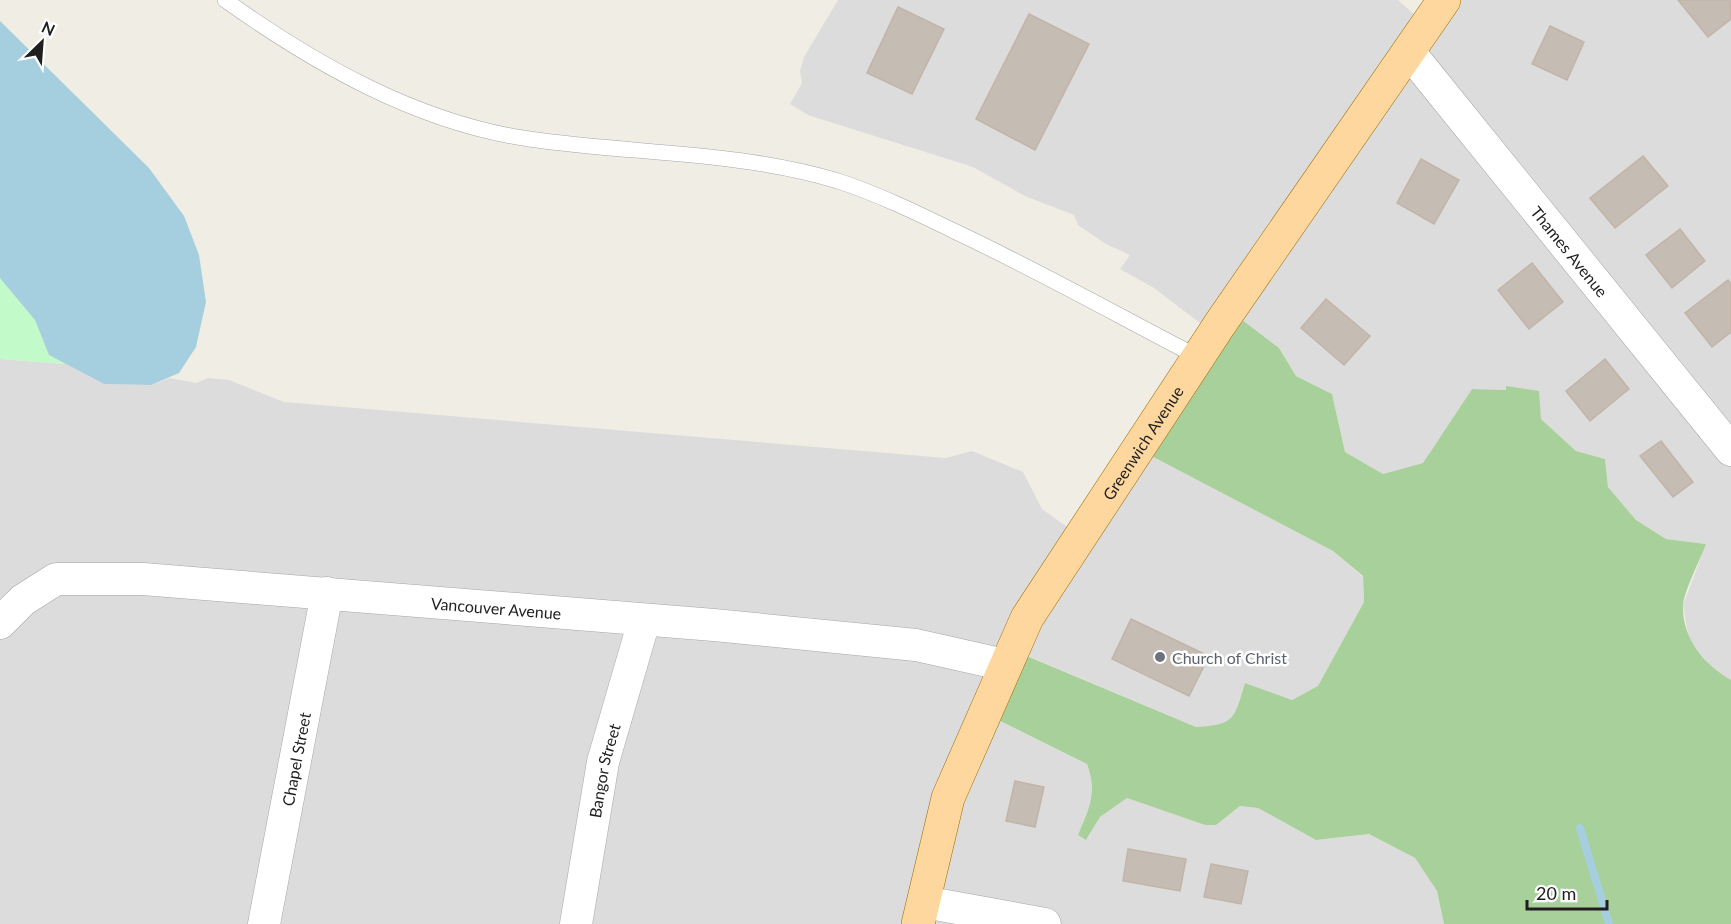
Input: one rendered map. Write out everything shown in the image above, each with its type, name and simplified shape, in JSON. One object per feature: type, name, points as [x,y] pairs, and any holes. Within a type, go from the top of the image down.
[{"type":"main road","name":"Greenwich Avenue","points":[[921,913],[948,798],[1027,618],[1198,357],[1334,156],[1444,0]]},
{"type":"street","name":"Thames Avenue","points":[[1409,52],[1731,450]]},
{"type":"street","name":"Vancouver Avenue","points":[[1,627],[24,600],[56,579],[143,579],[916,645],[1005,665]]},
{"type":"street","name":"Chapel Street","points":[[264,924],[327,593]]},
{"type":"street","name":"Bangor Street","points":[[576,924],[603,762],[644,621]]},
{"type":"street","points":[[921,913],[1045,924]]},
{"type":"lane","points":[[225,0],[277,37],[362,86],[458,123],[528,139],[749,162],[838,181],[904,207],[982,244],[1198,357]]},
{"type":"shaded area","points":[[838,0],[1398,0],[1424,23],[1446,0],[1731,0],[1731,680],[1713,670],[1689,640],[1683,605],[1706,544],[1666,539],[1636,520],[1608,487],[1605,459],[1576,451],[1506,387],[1506,390],[1472,389],[1423,463],[1383,474],[1345,452],[1332,394],[1296,376],[1279,348],[1213,333],[1154,288],[1120,269],[1130,255],[1106,244],[1078,225],[1074,215],[1025,196],[973,167],[808,115],[790,104],[802,83],[800,71],[804,57]]},
{"type":"shaded area","points":[[0,359],[66,364],[104,384],[151,385],[170,378],[196,383],[208,378],[229,380],[284,402],[946,458],[972,451],[1023,472],[1042,509],[1077,534],[1140,450],[1333,551],[1363,577],[1364,602],[1318,687],[1292,700],[1245,683],[1235,715],[1221,726],[1196,727],[1016,651],[988,715],[1087,764],[1092,779],[1093,796],[1078,835],[1087,839],[1100,817],[1127,798],[1205,825],[1216,825],[1240,806],[1258,808],[1316,840],[1369,834],[1415,858],[1437,891],[1444,924],[0,924]]},
{"type":"green space","points":[[0,278],[35,320],[49,355],[66,364],[0,359]]},
{"type":"green space","points":[[1233,313],[1279,348],[1296,376],[1332,394],[1345,452],[1383,474],[1423,463],[1472,389],[1506,390],[1506,386],[1539,391],[1541,419],[1576,451],[1605,459],[1608,487],[1636,520],[1666,539],[1706,544],[1686,592],[1683,606],[1686,629],[1696,649],[1712,667],[1731,680],[1731,924],[1444,924],[1437,891],[1415,858],[1369,834],[1316,840],[1258,808],[1240,806],[1216,825],[1205,825],[1127,798],[1100,817],[1086,840],[1078,835],[1091,800],[1092,784],[1087,764],[988,715],[1015,651],[1196,727],[1209,726],[1219,724],[1231,717],[1245,683],[1292,700],[1318,686],[1364,602],[1363,576],[1333,551],[1140,450]]},
{"type":"water","points":[[0,21],[149,168],[184,216],[199,255],[206,302],[196,347],[179,373],[151,385],[104,384],[49,355],[35,320],[0,278]]},
{"type":"building","points":[[1678,0],[1730,0],[1731,19],[1708,37]]},
{"type":"building","points":[[898,7],[944,29],[912,94],[867,73]]},
{"type":"building","points":[[1029,14],[1089,44],[1035,150],[976,119]]},
{"type":"building","points":[[1550,26],[1584,42],[1567,80],[1532,64]]},
{"type":"building","points":[[1643,156],[1668,186],[1615,228],[1590,198]]},
{"type":"building","points":[[1421,159],[1459,180],[1434,224],[1397,203]]},
{"type":"building","points":[[1680,229],[1705,261],[1672,288],[1646,255]]},
{"type":"building","points":[[1532,263],[1563,302],[1529,329],[1498,290]]},
{"type":"building","points":[[1728,280],[1731,284],[1731,332],[1712,347],[1685,313]]},
{"type":"building","points":[[1326,299],[1370,336],[1344,365],[1301,328]]},
{"type":"building","points":[[1605,359],[1629,389],[1590,421],[1566,391]]},
{"type":"building","points":[[1661,441],[1693,482],[1673,497],[1640,456]]},
{"type":"building","name":"Church of Christ","points":[[1131,619],[1209,656],[1189,696],[1112,659]]},
{"type":"building","points":[[1015,781],[1044,787],[1035,827],[1006,821]]},
{"type":"building","points":[[1128,849],[1186,859],[1180,891],[1123,881]]},
{"type":"building","points":[[1211,864],[1248,871],[1241,904],[1204,897]]},
{"type":"waterway","points":[[1580,828],[1609,924]]},
{"type":"place","name":"Church of Christ","points":[[1160,657]]}]
